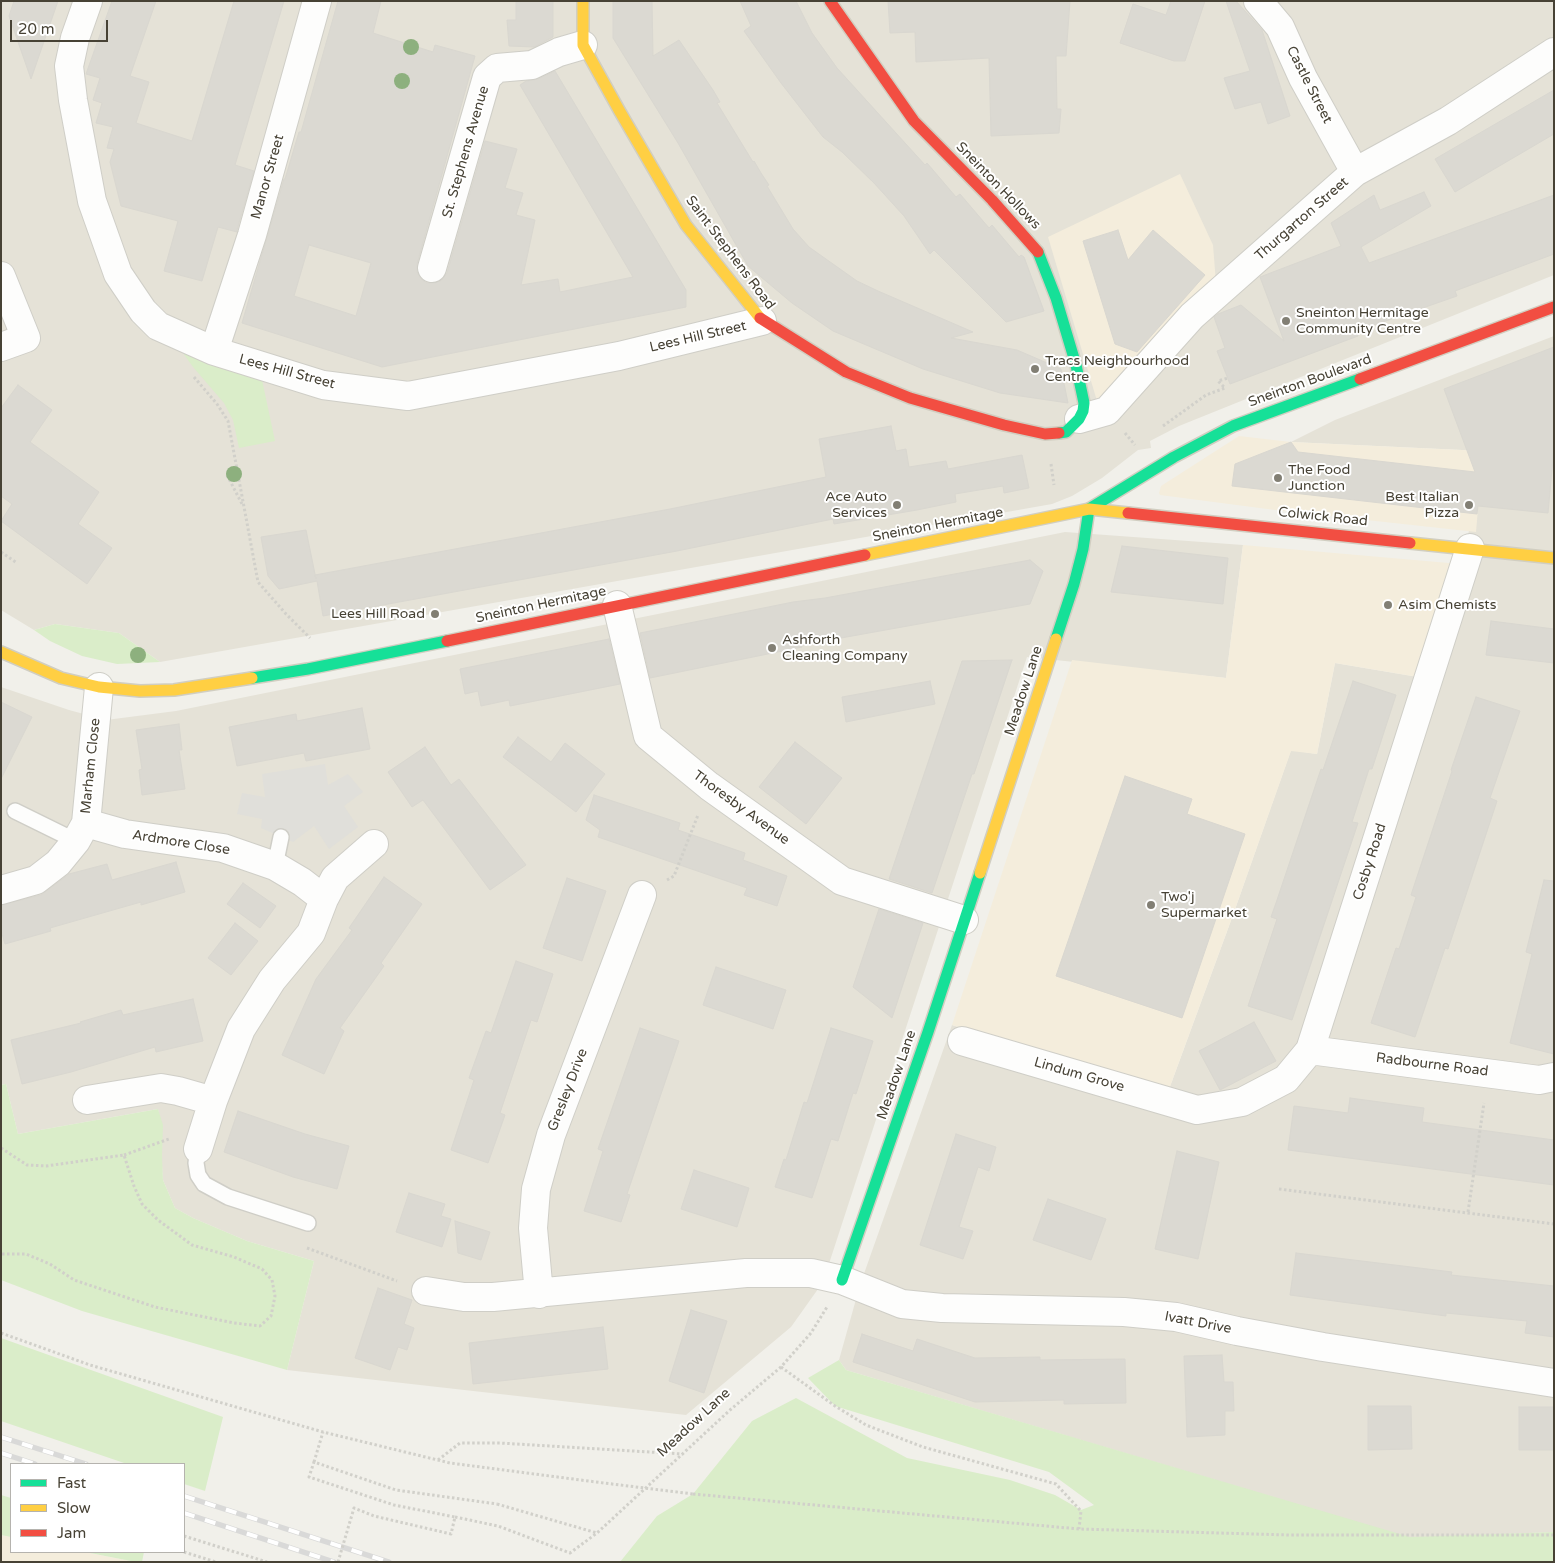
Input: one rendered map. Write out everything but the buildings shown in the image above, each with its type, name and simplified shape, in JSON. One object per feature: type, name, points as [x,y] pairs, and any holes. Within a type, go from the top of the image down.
[{"type":"street","name":"Lees Hill Street","points":[[88,1],[75,38],[69,66],[73,100],[92,201],[118,274],[143,311],[158,326],[214,351],[323,385],[408,396],[619,356],[762,321]]},
{"type":"street","name":"Manor Street","points":[[214,351],[252,235],[317,1]]},
{"type":"street","name":"Saint Stephens Road","points":[[583,1],[583,45],[619,110],[686,225],[762,321],[846,372],[910,398],[1004,425],[1045,434],[1066,432],[1079,419]]},
{"type":"street","name":"Sneinton Hollows","points":[[830,1],[914,122],[992,200],[1037,249],[1056,298],[1076,364],[1084,403],[1079,419]]},
{"type":"street","name":"Castle Street","points":[[1258,1],[1280,26],[1303,78],[1355,172]]},
{"type":"street","name":"St. Stephens Avenue","points":[[432,268],[487,77],[497,68],[532,65],[560,52],[583,45]]},
{"type":"street","name":"Thurgarton Street","points":[[1108,411],[1192,316],[1355,172],[1448,121],[1554,52]]},
{"type":"street","points":[[1,276],[26,338],[1,347]]},
{"type":"street","name":"Sneinton Boulevard","points":[[1089,508],[1233,426],[1554,307]]},
{"type":"street","points":[[1079,419],[1108,411]]},
{"type":"street","name":"Colwick Road","points":[[1089,508],[1554,558]]},
{"type":"street","name":"Sneinton Hermitage","points":[[1,652],[62,678],[99,687],[140,691],[174,690],[308,669],[1089,508]]},
{"type":"street","name":"Meadow Lane","points":[[842,1280],[925,1041],[1074,584],[1083,549],[1089,508]]},
{"type":"street","name":"Cosby Road","points":[[1197,1110],[1242,1102],[1286,1079],[1310,1050],[1470,548]]},
{"type":"street","name":"Thoresby Avenue","points":[[616,605],[648,736],[709,786],[842,881],[964,920]]},
{"type":"street","name":"Marham Close","points":[[81,832],[99,687]]},
{"type":"street","points":[[1,890],[36,880],[58,863],[81,832]]},
{"type":"street","name":"Ardmore Close","points":[[81,832],[165,838],[224,848],[275,866],[302,882],[324,899]]},
{"type":"street","points":[[200,1141],[213,1101],[241,1029],[272,980],[311,933],[324,899],[335,878],[374,844]]},
{"type":"street","name":"Gresley Drive","points":[[539,1294],[533,1228],[536,1189],[551,1136],[642,895]]},
{"type":"street","name":"Lindum Grove","points":[[962,1041],[1197,1110]]},
{"type":"street","name":"Radbourne Road","points":[[1310,1050],[1539,1080],[1554,1076]]},
{"type":"street","points":[[87,1100],[162,1088],[213,1101]]},
{"type":"street","points":[[426,1291],[464,1297],[539,1294],[746,1273],[811,1273],[842,1280]]},
{"type":"street","name":"Ivatt Drive","points":[[842,1280],[902,1304],[942,1308],[1124,1312],[1176,1317],[1237,1331],[1323,1347],[1554,1383]]},
{"type":"lane","points":[[15,811],[81,832]]},
{"type":"lane","points":[[275,866],[280,837]]},
{"type":"lane","points":[[200,1141],[196,1163],[198,1175],[204,1184],[228,1197],[308,1223]]},
{"type":"path","points":[[188,370],[217,404],[228,421],[258,582],[286,614]]},
{"type":"path","points":[[1158,429],[1206,396],[1225,388],[1218,381],[1228,378]]},
{"type":"path","points":[[1108,411],[1135,445]]},
{"type":"path","points":[[1045,434],[1055,487],[1047,490]]},
{"type":"path","points":[[1135,445],[1142,440]]},
{"type":"path","points":[[1135,445],[1160,442],[1174,458]]},
{"type":"path","points":[[227,475],[244,506]]},
{"type":"path","points":[[1,552],[17,564]]},
{"type":"path","points":[[642,895],[674,876],[709,786]]},
{"type":"path","points":[[1468,1212],[1489,1072]]},
{"type":"path","points":[[1,1148],[27,1165],[46,1166],[124,1155],[176,1136],[200,1141]]},
{"type":"path","points":[[1,1254],[26,1254],[50,1264],[74,1280],[155,1307],[260,1326],[271,1316],[275,1296],[272,1280],[262,1269],[234,1257],[192,1245],[158,1220],[142,1204],[124,1155]]},
{"type":"path","points":[[1279,1189],[1554,1224]]},
{"type":"path","name":"Meadow Lane","points":[[455,1516],[498,1526],[570,1553],[597,1533],[730,1410],[781,1367],[811,1333],[842,1280]]},
{"type":"path","points":[[1,1333],[90,1364],[323,1432],[438,1460],[519,1473],[693,1494],[1079,1529],[1289,1535],[1554,1535]]},
{"type":"path","points":[[781,1367],[835,1406],[866,1425],[923,1447],[1056,1484],[1081,1510],[1079,1529]]},
{"type":"path","points":[[323,1432],[309,1477],[394,1505],[455,1516],[451,1534],[374,1516],[354,1508],[338,1562]]},
{"type":"path","points":[[438,1460],[460,1443],[500,1443],[684,1454]]},
{"type":"path","points":[[314,1462],[396,1490],[497,1504],[597,1533]]},
{"type":"path","points":[[185,1536],[267,1562]]},
{"type":"path","points":[[185,1552],[216,1562]]},
{"type":"shaded area","points":[[1,1],[1554,1],[1554,275],[1179,426],[1150,441],[1151,448],[1138,450],[1102,478],[1072,496],[1052,504],[160,662],[119,633],[55,624],[34,630],[1,610]]},
{"type":"shaded area","points":[[1180,174],[1213,245],[1216,283],[1097,401],[1048,237]]},
{"type":"shaded area","points":[[1554,336],[1554,1532],[1410,1538],[846,1370],[839,1360],[860,1285],[952,1025],[1168,1092],[1291,750],[1317,754],[1335,663],[1424,678],[1469,531],[1483,451],[1291,442],[1335,420]]},
{"type":"shaded area","points":[[1239,436],[1291,442],[1483,451],[1476,532],[1275,510],[1160,495],[1161,486]]},
{"type":"shaded area","points":[[1065,532],[1243,545],[1226,678],[1027,657],[823,1282],[791,1327],[686,1415],[287,1370],[314,1261],[247,1241],[193,1218],[175,1208],[163,1180],[158,1109],[18,1134],[6,1084],[1,1085],[1,687],[69,710],[106,720],[176,711]]},
{"type":"shaded area","points":[[1243,545],[1460,564],[1424,678],[1335,663],[1317,754],[1291,751],[1168,1092],[952,1025],[1072,660],[1226,678]]},
{"type":"shaded area","points":[[325,764],[328,785],[348,774],[363,792],[344,806],[358,827],[329,849],[314,826],[293,842],[261,828],[262,819],[237,814],[242,793],[265,797],[262,774]]},
{"type":"shaded area","points":[[1,1535],[10,1537],[10,1553],[90,1553],[136,1562],[1,1562]]},
{"type":"green space","points":[[183,353],[261,375],[275,441],[239,448],[233,420],[224,403]]},
{"type":"green space","points":[[55,624],[119,633],[160,662],[117,664],[82,656],[50,641],[34,630]]},
{"type":"green space","points":[[6,1084],[18,1134],[158,1109],[163,1125],[163,1180],[175,1208],[193,1218],[247,1241],[314,1261],[287,1370],[82,1311],[1,1280],[1,1085]]},
{"type":"green space","points":[[1,1338],[223,1417],[205,1491],[185,1484],[185,1463],[124,1463],[1,1421]]},
{"type":"green space","points":[[839,1360],[846,1370],[1410,1537],[1554,1532],[1554,1562],[620,1562],[657,1516],[693,1494],[752,1421],[796,1398],[907,1458],[1010,1480],[1055,1495],[1081,1510],[1094,1505],[1049,1472],[835,1406],[808,1378]]},
{"type":"green space","points":[[1,1495],[10,1498],[10,1537],[1,1535]]},
{"type":"green space","points":[[90,1553],[144,1553],[142,1562]]},
{"type":"railway","points":[[1,1437],[83,1463]]},
{"type":"railway","points":[[1,1453],[32,1463]]},
{"type":"railway","points":[[185,1496],[389,1562]]},
{"type":"railway","points":[[185,1513],[334,1562]]},
{"type":"traffic: fast","points":[[1038,252],[1056,298],[1076,365],[1084,403],[1079,419],[1066,432],[1059,433]]},
{"type":"traffic: fast","points":[[1089,509],[1174,457],[1233,426],[1360,379]]},
{"type":"traffic: fast","points":[[1056,639],[1083,549],[1089,509]]},
{"type":"traffic: fast","points":[[252,678],[308,669],[447,641]]},
{"type":"traffic: fast","points":[[842,1280],[928,1032],[980,873]]},
{"type":"traffic: slow","points":[[583,1],[583,45],[619,110],[686,225],[760,318]]},
{"type":"traffic: slow","points":[[865,555],[1089,509],[1128,513]]},
{"type":"traffic: slow","points":[[1410,543],[1554,558]]},
{"type":"traffic: slow","points":[[980,873],[1056,639]]},
{"type":"traffic: slow","points":[[1,652],[61,678],[99,687],[140,691],[174,690],[252,678]]},
{"type":"traffic: jam","points":[[830,1],[914,121],[992,200],[1038,252]]},
{"type":"traffic: jam","points":[[1360,379],[1554,307]]},
{"type":"traffic: jam","points":[[760,318],[846,372],[910,398],[1004,425],[1045,434],[1059,433]]},
{"type":"traffic: jam","points":[[1128,513],[1410,543]]},
{"type":"traffic: jam","points":[[447,641],[865,555]]},
{"type":"place","name":"Sneinton Hermitage Community Centre","points":[[1286,321]]},
{"type":"place","name":"Tracs Neighbourhood Centre","points":[[1035,369]]},
{"type":"place","name":"The Food Junction","points":[[1278,478]]},
{"type":"place","name":"Ace Auto Services","points":[[897,505]]},
{"type":"place","name":"Best Italian Pizza","points":[[1469,505]]},
{"type":"place","name":"Asim Chemists","points":[[1388,605]]},
{"type":"place","name":"Lees Hill Road","points":[[435,614]]},
{"type":"place","name":"Ashforth Cleaning Company","points":[[772,648]]},
{"type":"place","name":"Two'j Supermarket","points":[[1151,905]]}]
